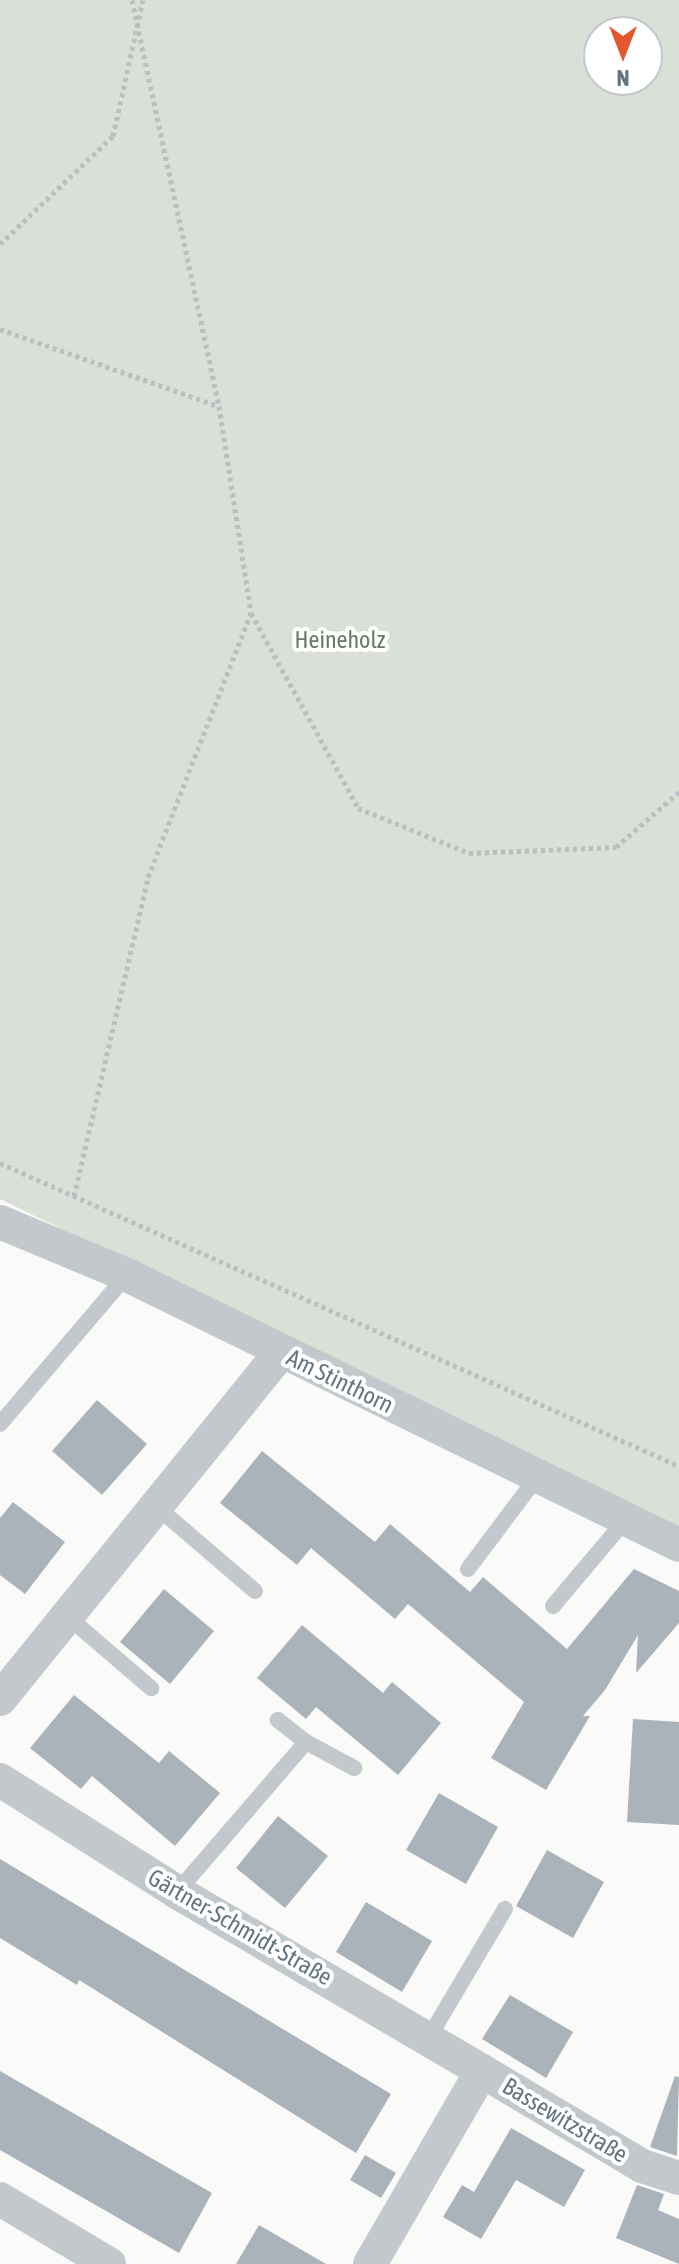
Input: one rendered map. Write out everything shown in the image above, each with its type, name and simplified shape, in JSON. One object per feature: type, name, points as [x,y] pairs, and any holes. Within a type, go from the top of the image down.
[{"type":"street","name":"Am Stinthorn","points":[[0,1222],[127,1275],[679,1545]]},
{"type":"street","points":[[0,1699],[281,1352]]},
{"type":"street","name":"Gärtner-Schmidt-Straße","points":[[0,1780],[177,1892],[429,2037],[482,2071]]},
{"type":"street","name":"Bassewitzstraße","points":[[370,2264],[482,2071],[642,2166],[679,2178]]},
{"type":"street","points":[[0,2199],[109,2264]]},
{"type":"lane","points":[[0,1424],[127,1275]]},
{"type":"lane","points":[[468,1569],[537,1477]]},
{"type":"lane","points":[[157,1507],[255,1591]]},
{"type":"lane","points":[[553,1606],[627,1518]]},
{"type":"lane","points":[[67,1616],[151,1688]]},
{"type":"lane","points":[[278,1720],[306,1742],[354,1768]]},
{"type":"lane","points":[[177,1892],[306,1742]]},
{"type":"lane","points":[[429,2037],[505,1909]]},
{"type":"path","points":[[132,0],[139,17],[219,406],[251,613],[358,808],[469,853],[616,847],[679,792]]},
{"type":"path","points":[[0,244],[113,136],[143,0]]},
{"type":"path","points":[[0,329],[219,406]]},
{"type":"path","points":[[74,1196],[148,877],[251,613]]},
{"type":"path","points":[[0,1163],[679,1466]]},
{"type":"green space","name":"Heineholz","points":[[0,0],[679,0],[679,1531],[0,1199]]},
{"type":"building","points":[[97,1400],[147,1444],[102,1495],[52,1451]]},
{"type":"building","points":[[262,1451],[375,1542],[390,1524],[470,1592],[483,1577],[567,1649],[634,1569],[679,1591],[679,1623],[636,1673],[638,1635],[605,1690],[583,1716],[590,1716],[546,1790],[491,1758],[524,1702],[408,1604],[395,1619],[311,1548],[297,1565],[220,1503]]},
{"type":"building","points":[[13,1502],[65,1542],[25,1594],[0,1575],[0,1518]]},
{"type":"building","points":[[164,1589],[214,1631],[170,1684],[120,1642]]},
{"type":"building","points":[[302,1625],[383,1693],[392,1682],[441,1723],[398,1775],[316,1707],[306,1719],[257,1678]]},
{"type":"building","points":[[74,1695],[159,1763],[169,1751],[220,1793],[175,1846],[92,1776],[81,1789],[30,1748]]},
{"type":"building","points":[[633,1719],[679,1722],[679,1825],[627,1822]]},
{"type":"building","points":[[439,1793],[498,1827],[466,1884],[406,1850]]},
{"type":"building","points":[[278,1816],[328,1856],[285,1908],[236,1868]]},
{"type":"building","points":[[547,1850],[604,1882],[573,1938],[516,1906]]},
{"type":"building","points":[[0,1859],[391,2094],[356,2153],[79,1980],[77,1985],[0,1938]]},
{"type":"building","points":[[366,1902],[432,1941],[402,1992],[336,1952]]},
{"type":"building","points":[[510,1995],[573,2032],[546,2078],[482,2039]]},
{"type":"building","points":[[0,2071],[212,2193],[179,2253],[0,2150]]},
{"type":"building","points":[[675,2076],[679,2077],[677,2156],[650,2147]]},
{"type":"building","points":[[511,2128],[585,2170],[564,2207],[516,2180],[481,2239],[443,2217],[462,2185],[474,2192]]},
{"type":"building","points":[[365,2155],[396,2173],[381,2198],[350,2180]]},
{"type":"building","points":[[637,2185],[664,2194],[658,2210],[679,2219],[679,2264],[616,2238]]},
{"type":"building","points":[[259,2225],[326,2264],[236,2264]]}]
